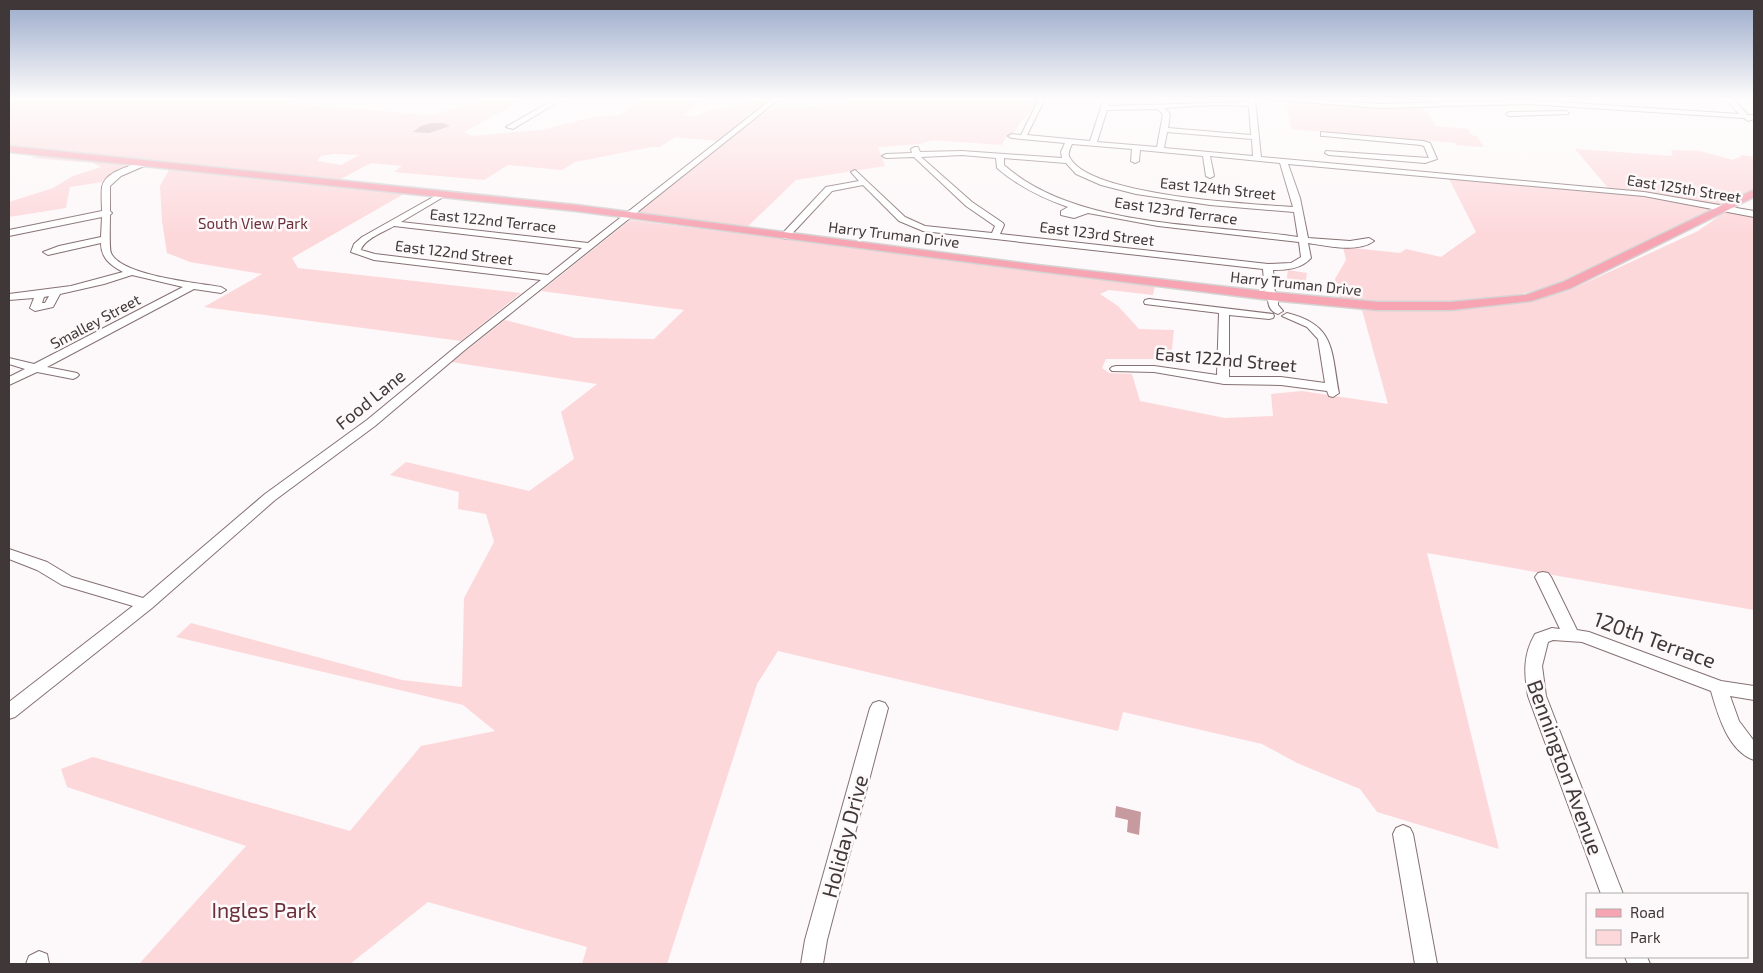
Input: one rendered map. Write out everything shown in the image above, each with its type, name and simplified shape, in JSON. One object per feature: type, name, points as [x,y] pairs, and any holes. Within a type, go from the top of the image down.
[{"type":"main road","name":"Harry Truman Drive","points":[[9,149],[576,208],[1269,296],[1377,306],[1451,306],[1528,298],[1567,285],[1754,194]]},
{"type":"street","name":"Food Lane","points":[[13,704],[146,604],[270,498],[371,423],[462,347],[719,144]]},
{"type":"street","points":[[886,156],[916,150],[1067,161],[1065,152],[1068,144]]},
{"type":"street","name":"East 125th Street","points":[[1108,144],[1644,194],[1754,214]]},
{"type":"street","points":[[1160,149],[1161,144]]},
{"type":"street","points":[[1256,144],[1257,158]]},
{"type":"street","points":[[1327,144],[1332,165]]},
{"type":"street","points":[[1329,153],[1430,161],[1433,159],[1426,144]]},
{"type":"street","points":[[1135,161],[1136,147]]},
{"type":"street","points":[[916,150],[969,204],[1000,225],[995,236]]},
{"type":"street","points":[[1206,153],[1210,176]]},
{"type":"street","name":"East 123rd Terrace","points":[[1001,156],[999,163],[1004,170],[1039,192],[1087,210],[1150,222],[1303,240],[1357,244],[1369,240]]},
{"type":"street","name":"East 124th Street","points":[[1067,161],[1077,170],[1092,178],[1136,192],[1166,197],[1297,210]]},
{"type":"street","points":[[1149,302],[1224,312],[1276,314],[1269,296],[1268,268],[1288,267],[1302,262],[1306,258],[1294,190],[1285,173],[1284,161]]},
{"type":"street","points":[[147,163],[117,175],[108,181],[106,186],[108,213],[106,253],[108,259],[131,272],[221,290]]},
{"type":"street","name":"East 123rd Street","points":[[855,172],[902,219],[923,228],[1268,268]]},
{"type":"street","points":[[785,236],[829,189],[866,182]]},
{"type":"street","points":[[391,223],[442,194]]},
{"type":"street","points":[[1076,206],[1064,213],[1074,215],[1087,210]]},
{"type":"street","points":[[9,233],[108,213]]},
{"type":"street","name":"East 122nd Terrace","points":[[391,223],[592,246]]},
{"type":"street","name":"East 122nd Street","points":[[391,223],[365,238],[355,250],[359,254],[374,257],[551,278]]},
{"type":"street","points":[[48,252],[107,239]]},
{"type":"street","points":[[9,297],[40,295],[35,308],[50,305],[56,293],[98,283],[131,272]]},
{"type":"street","name":"Smalley Street","points":[[9,382],[194,285]]},
{"type":"street","points":[[1224,312],[1222,374],[1224,380]]},
{"type":"street","name":"East 122nd Street","points":[[1116,369],[1154,369],[1224,380],[1281,381],[1333,391],[1324,338],[1311,325],[1276,314]]},
{"type":"street","points":[[9,361],[73,375]]},
{"type":"street","points":[[9,554],[42,566],[67,581],[146,604]]},
{"type":"street","points":[[1543,577],[1571,634]]},
{"type":"street","name":"120th Terrace","points":[[1541,638],[1552,634],[1583,636],[1719,687],[1754,694]]},
{"type":"street","name":"Bennington Avenue","points":[[1541,638],[1534,652],[1532,672],[1537,696],[1612,893]]},
{"type":"street","points":[[1719,687],[1728,719],[1744,743],[1754,752]]},
{"type":"street","name":"Holiday Drive","points":[[812,964],[816,940],[879,708]]},
{"type":"street","points":[[1403,834],[1426,964]]},
{"type":"green space","points":[[9,144],[664,144],[660,147],[575,162],[562,170],[508,165],[484,180],[394,172],[402,166],[371,163],[337,181],[9,147]],"holes":[[[333,154],[359,155],[341,165],[317,161],[321,156]]]},
{"type":"green space","points":[[723,144],[914,144],[878,147],[885,166],[796,180],[745,229],[637,213]]},
{"type":"green space","points":[[1482,144],[1484,147],[1456,145]]},
{"type":"green space","points":[[1575,149],[1673,156],[1671,150],[1700,151],[1733,160],[1743,155],[1754,157],[1754,189],[1727,203],[1717,205],[1667,195],[1608,188]]},
{"type":"green space","points":[[43,154],[136,164],[110,176],[102,182],[70,187],[66,208],[9,217],[9,202],[53,188],[73,176],[101,167],[93,163],[31,158]]},
{"type":"green space","name":"South View Park","points":[[171,166],[409,191],[292,258],[298,268],[521,293],[461,341],[204,307],[262,274],[190,262],[167,253],[162,221],[160,186]]},
{"type":"green space","points":[[1448,177],[1637,195],[1714,209],[1697,219],[1638,245],[1574,277],[1533,291],[1486,300],[1462,302],[1413,304],[1340,300],[1335,279],[1346,260],[1343,247],[1400,253],[1406,249],[1441,257],[1476,232]]},
{"type":"green space","name":"Ingles Park","points":[[1731,211],[1754,215],[1754,610],[1427,553],[1499,849],[1377,812],[1360,789],[1297,763],[1262,744],[1123,712],[1118,731],[778,651],[757,684],[667,964],[582,964],[587,947],[428,902],[350,964],[139,964],[246,846],[67,787],[61,769],[93,757],[350,831],[421,746],[495,731],[463,705],[176,637],[191,623],[402,680],[462,687],[464,598],[494,542],[486,514],[458,509],[459,492],[390,475],[406,462],[529,491],[574,459],[561,412],[597,384],[451,362],[505,320],[575,338],[654,339],[684,310],[541,291],[630,220],[1155,285],[1153,295],[1109,290],[1100,294],[1118,306],[1139,329],[1174,330],[1171,359],[1106,359],[1102,368],[1109,373],[1132,374],[1140,401],[1225,418],[1273,416],[1271,394],[1302,391],[1388,404],[1362,310],[1439,311],[1529,302],[1570,290],[1698,231],[1725,212]]},
{"type":"green space","points":[[1288,270],[1307,273],[1305,286],[1286,283]]},
{"type":"shaded area","points":[[1116,806],[1141,812],[1139,835],[1127,832],[1128,820],[1115,817]]}]
